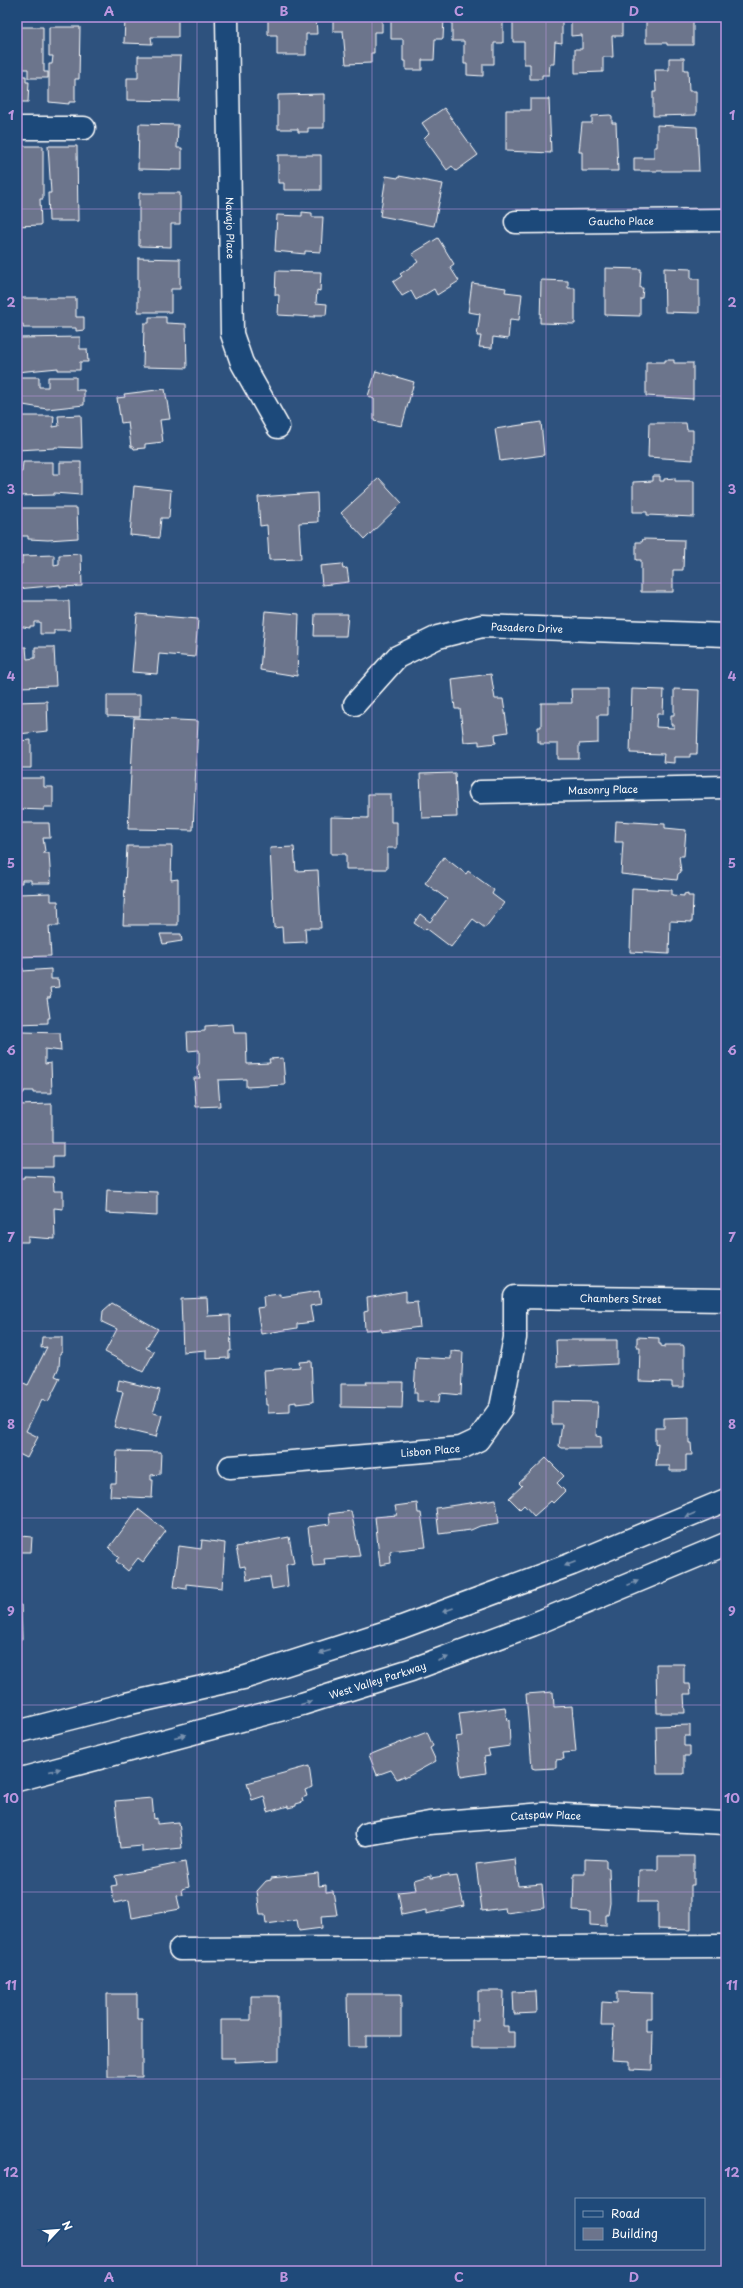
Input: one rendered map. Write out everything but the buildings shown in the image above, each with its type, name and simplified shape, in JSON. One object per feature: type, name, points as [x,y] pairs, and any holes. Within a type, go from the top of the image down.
[{"type":"street","name":"Navajo Place","points":[[227,17],[232,334],[242,363],[278,427]]},
{"type":"street","points":[[17,128],[84,128]]},
{"type":"street","name":"Gaucho Place","points":[[516,222],[726,220]]},
{"type":"street","name":"Pasadero Drive","points":[[355,704],[397,658],[438,637],[482,626],[726,635]]},
{"type":"street","name":"Masonry Place","points":[[480,792],[726,787]]},
{"type":"street","name":"Chambers Street","points":[[515,1297],[726,1300]]},
{"type":"street","name":"Lisbon Place","points":[[230,1467],[461,1448],[478,1440],[501,1408],[515,1338],[515,1297]]},
{"type":"street","points":[[17,1732],[126,1704],[243,1678],[394,1629],[572,1564],[726,1500]]},
{"type":"street","name":"West Valley Parkway","points":[[17,1780],[302,1704],[411,1670],[532,1625],[726,1544]]},
{"type":"street","name":"Catspaw Place","points":[[367,1834],[429,1823],[544,1814],[726,1823]]},
{"type":"street","points":[[180,1949],[726,1946]]}]
